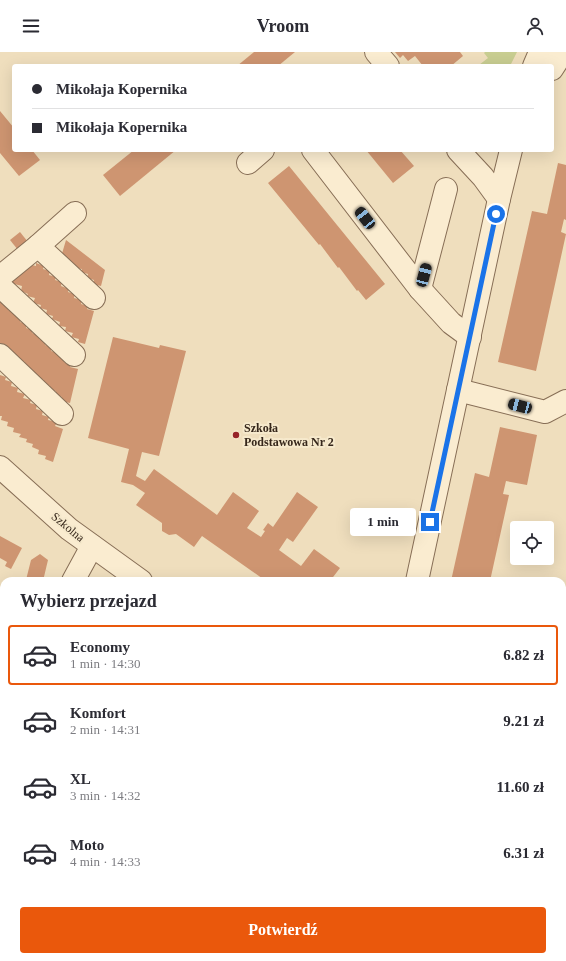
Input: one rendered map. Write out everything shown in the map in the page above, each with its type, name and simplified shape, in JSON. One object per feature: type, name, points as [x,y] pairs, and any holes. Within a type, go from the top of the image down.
[{"type":"street","points":[[376,52],[386,64]]},
{"type":"street","points":[[535,64],[540,52]]},
{"type":"street","points":[[554,66],[563,52]]},
{"type":"street","points":[[315,152],[420,289],[451,323],[470,337]]},
{"type":"street","points":[[460,152],[483,177],[499,199]]},
{"type":"street","points":[[418,577],[499,199],[511,152]]},
{"type":"street","points":[[420,289],[446,189]]},
{"type":"street","points":[[0,277],[75,213]]},
{"type":"street","points":[[38,246],[94,298]]},
{"type":"street","points":[[0,286],[74,355]]},
{"type":"street","points":[[0,355],[62,414]]},
{"type":"street","points":[[458,390],[545,412],[566,401]]},
{"type":"street","name":"Szkolna","points":[[0,467],[69,529],[135,577]]},
{"type":"street","points":[[75,577],[92,546]]},
{"type":"green space","points":[[517,52],[511,64],[480,64],[488,58],[484,53]]},
{"type":"building","points":[[254,52],[295,52],[280,64],[239,64]]},
{"type":"building","points":[[395,52],[460,52],[463,56],[453,64],[421,64],[415,56],[408,61],[403,55],[400,58]]},
{"type":"building","points":[[0,111],[12,126],[12,152],[34,152],[40,160],[19,176],[0,153]]},
{"type":"building","points":[[132,152],[174,152],[120,196],[103,175]]},
{"type":"building","points":[[368,152],[402,152],[414,166],[393,183]]},
{"type":"building","points":[[558,163],[566,165],[566,220],[564,219],[561,232],[566,234],[536,371],[498,362],[532,211],[547,214]]},
{"type":"building","points":[[289,166],[385,284],[366,300],[268,183]]},
{"type":"building","points":[[20,232],[28,242],[18,250],[10,240]]},
{"type":"building","points":[[66,240],[105,270],[101,286],[93,284],[94,280],[87,278],[88,274],[81,272],[82,269],[74,268],[75,265],[68,263],[69,259],[61,257]]},
{"type":"building","points":[[36,263],[44,266],[43,269],[50,271],[49,275],[56,277],[55,280],[62,282],[61,286],[69,289],[68,292],[75,294],[74,298],[82,300],[81,304],[88,306],[87,309],[94,311],[85,344],[78,342],[79,339],[71,337],[73,333],[65,331],[66,327],[59,326],[60,322],[52,319],[53,316],[46,314],[47,310],[40,308],[41,305],[33,303],[35,298],[27,296],[28,294],[21,291],[22,286],[7,282],[28,264],[36,266]]},
{"type":"building","points":[[0,299],[3,300],[2,304],[9,306],[8,310],[16,312],[15,315],[22,317],[20,322],[27,324],[26,328],[33,330],[32,333],[40,335],[39,339],[46,341],[45,345],[52,347],[51,351],[59,353],[58,356],[65,358],[64,362],[71,364],[70,367],[78,369],[70,403],[61,401],[62,397],[55,395],[56,391],[49,390],[50,386],[43,383],[44,380],[36,378],[37,374],[30,373],[31,369],[24,367],[25,362],[18,360],[19,357],[12,355],[13,351],[6,349],[7,345],[0,343]]},
{"type":"building","points":[[113,337],[159,348],[160,345],[186,351],[159,456],[142,452],[136,476],[145,481],[154,469],[217,515],[233,492],[259,511],[247,528],[261,537],[265,531],[263,530],[268,523],[273,527],[297,492],[318,507],[293,542],[287,538],[279,550],[301,566],[314,549],[340,568],[333,577],[260,577],[202,536],[194,547],[176,534],[169,535],[162,531],[162,523],[136,505],[145,493],[133,485],[121,482],[129,449],[88,438]]},
{"type":"building","points":[[0,375],[6,377],[5,380],[12,382],[11,386],[18,388],[17,392],[25,394],[23,398],[31,400],[30,403],[37,405],[36,409],[43,411],[42,415],[49,417],[48,420],[57,422],[55,426],[63,429],[53,462],[45,459],[46,456],[38,454],[39,450],[32,447],[33,444],[26,442],[27,439],[19,437],[21,434],[13,432],[14,428],[7,426],[8,422],[1,420]]},
{"type":"building","points":[[500,427],[537,435],[527,485],[506,481],[503,494],[509,495],[491,577],[452,577],[475,473],[489,477]]},
{"type":"building","points":[[0,536],[22,548],[11,569],[5,566],[7,562],[0,558]]},
{"type":"building","points":[[40,554],[48,560],[44,577],[27,577],[31,560]]},
{"type":"place","name":"Szkoła Podstawowa Nr 2","points":[[236,435]]},
{"type":"route","points":[[430,522],[496,214]]}]
